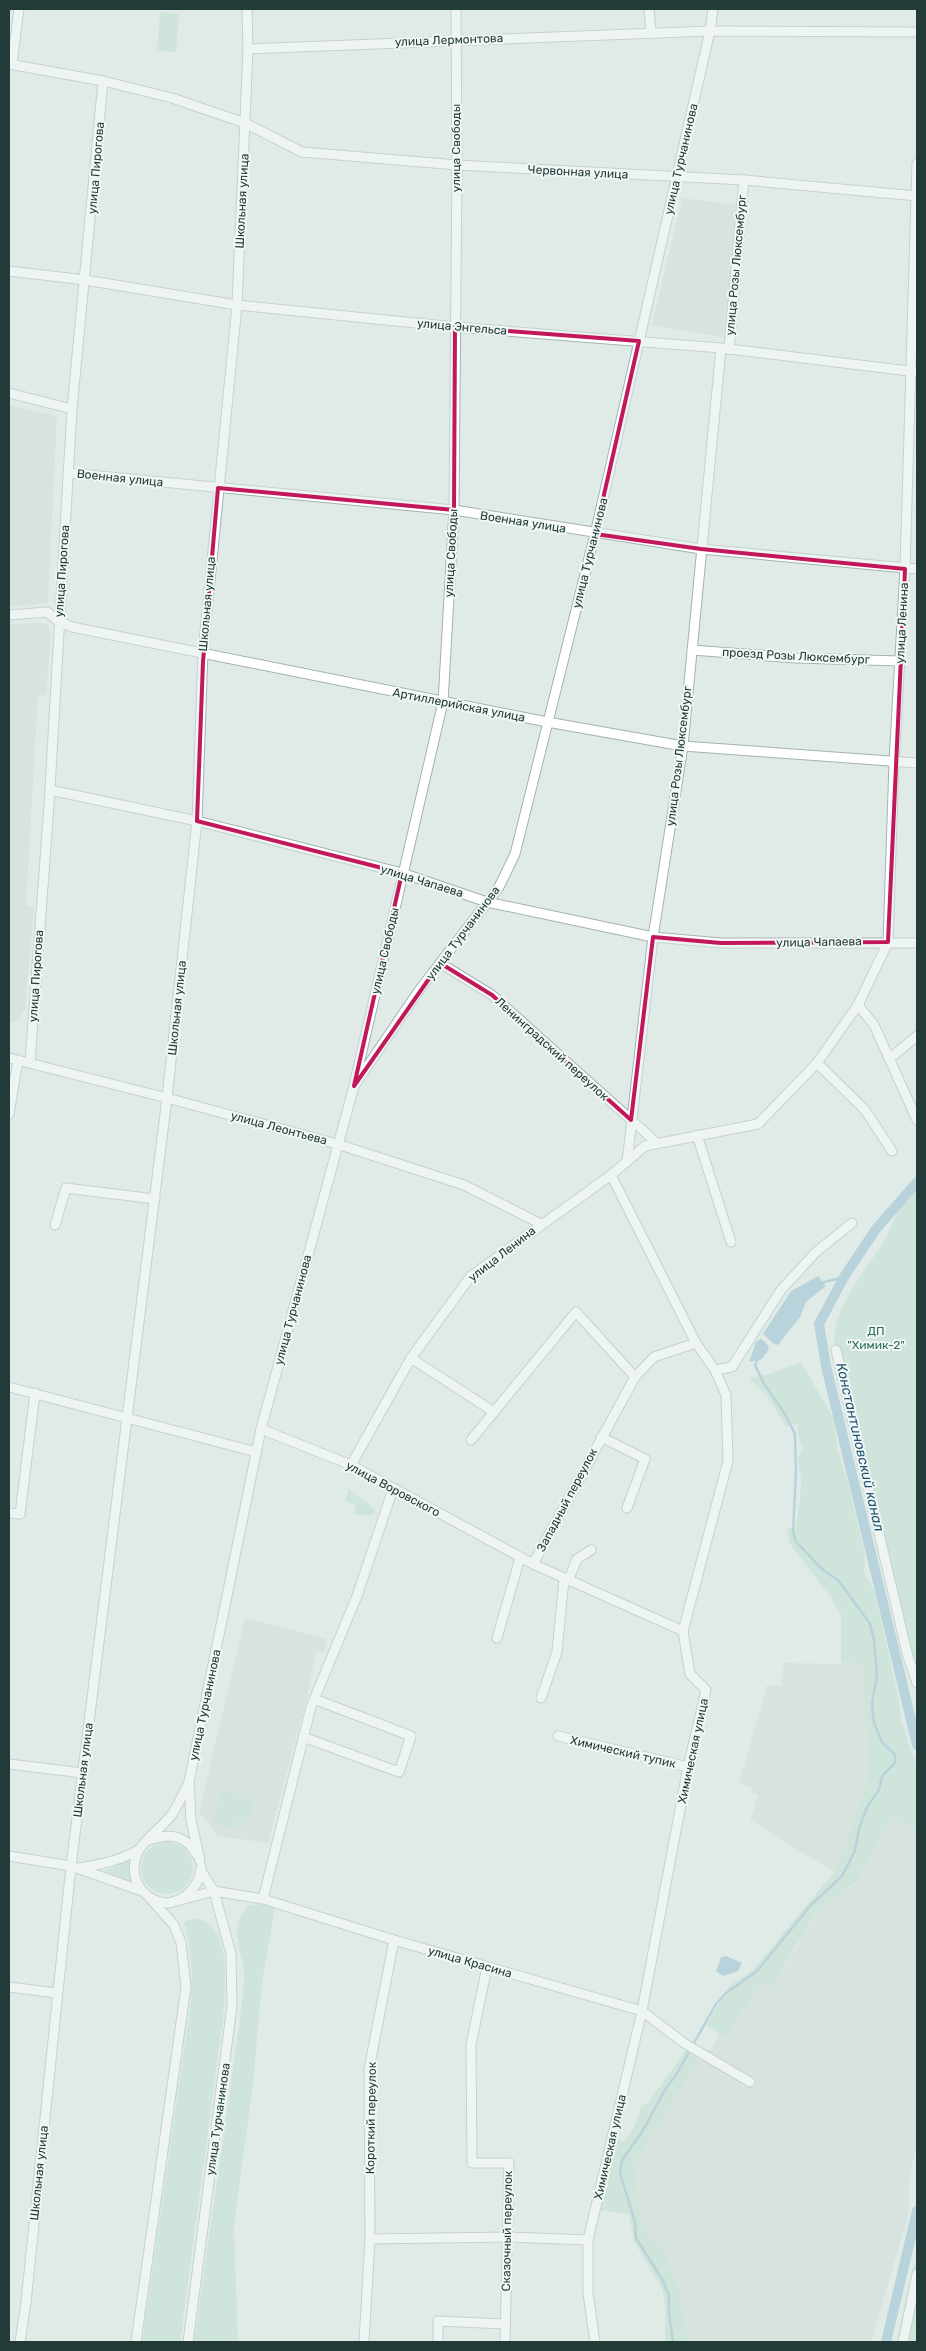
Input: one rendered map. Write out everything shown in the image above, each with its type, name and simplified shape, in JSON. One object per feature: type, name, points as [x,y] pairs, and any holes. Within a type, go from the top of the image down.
[{"type":"street","points":[[19,9],[11,64],[103,81],[172,98],[245,123]]},
{"type":"street","name":"Школьная улица","points":[[20,2342],[26,2302],[83,1773],[168,1098],[197,821],[203,652],[237,304],[248,49],[247,9]]},
{"type":"street","name":"улица Свободы","points":[[354,1086],[443,702],[454,510],[457,165],[456,9]]},
{"type":"street","points":[[649,9],[651,33]]},
{"type":"street","name":"улица Турчанинова","points":[[200,1860],[191,1820],[189,1782],[256,1452],[337,1144],[354,1086],[420,989],[499,887],[515,854],[595,534],[710,31],[713,9]]},
{"type":"street","name":"улица Лермонтова","points":[[248,49],[710,31],[917,32]]},
{"type":"street","name":"улица Пирогова","points":[[30,1062],[50,790],[58,621],[72,409],[103,81]]},
{"type":"street","name":"Червонная улица","points":[[245,123],[302,152],[457,165],[676,178],[744,180],[916,196]]},
{"type":"street","name":"улица Ленина","points":[[350,1465],[412,1358],[471,1276],[611,1175],[645,1146],[758,1124],[817,1062],[858,1005],[888,942],[894,762],[915,372],[917,164]]},
{"type":"street","name":"улица Розы Люксембург","points":[[627,1162],[653,937],[683,746],[701,549],[744,180]]},
{"type":"street","name":"улица Энгельса","points":[[9,271],[85,280],[237,304],[455,327],[725,348],[915,372]]},
{"type":"street","points":[[9,393],[72,409]]},
{"type":"street","name":"Военная улица","points":[[68,473],[454,510],[595,534],[701,549],[917,569]]},
{"type":"street","name":"Артиллерийская улица","points":[[9,615],[47,612],[58,621],[72,628],[203,652],[443,702],[683,746],[917,763]]},
{"type":"street","name":"проезд Розы Люксембург","points":[[692,650],[796,658],[900,661]]},
{"type":"street","name":"улица Чапаева","points":[[50,790],[197,821],[402,874],[487,902],[653,937],[721,943],[917,943]]},
{"type":"street","name":"Ленинградский переулок","points":[[440,963],[492,995],[657,1143]]},
{"type":"street","points":[[858,1005],[874,1025],[917,1120]]},
{"type":"street","points":[[889,1059],[917,1036]]},
{"type":"street","points":[[9,1114],[14,1059]]},
{"type":"street","name":"улица Леонтьева","points":[[14,1059],[337,1144],[464,1185],[541,1224]]},
{"type":"street","points":[[817,1062],[865,1110],[892,1151]]},
{"type":"street","points":[[698,1135],[731,1242]]},
{"type":"street","points":[[611,1175],[696,1343],[715,1370],[732,1367],[781,1290],[816,1252],[852,1223]]},
{"type":"street","points":[[55,1225],[66,1188],[155,1199]]},
{"type":"street","points":[[471,1440],[576,1312],[635,1377]]},
{"type":"street","name":"Западный переулок","points":[[532,1564],[635,1377],[654,1357],[696,1343]]},
{"type":"street","points":[[836,1350],[908,1657],[917,1683]]},
{"type":"street","points":[[412,1358],[494,1412]]},
{"type":"street","name":"Химическая улица","points":[[595,2342],[588,2293],[588,2240],[642,2011],[688,1768],[706,1690],[690,1674],[683,1631],[728,1461],[726,1395],[715,1370]]},
{"type":"street","points":[[9,1387],[256,1452]]},
{"type":"street","points":[[9,1513],[20,1514],[35,1393]]},
{"type":"street","name":"улица Воровского","points":[[262,1429],[350,1465],[532,1564],[683,1631]]},
{"type":"street","name":"Западный переулок","points":[[601,1437],[645,1459],[627,1508]]},
{"type":"street","points":[[263,1899],[314,1699],[356,1598],[393,1489]]},
{"type":"street","points":[[541,1698],[557,1652],[566,1580],[577,1559],[591,1550]]},
{"type":"street","points":[[496,1638],[520,1558]]},
{"type":"street","points":[[303,1737],[399,1772],[411,1736],[314,1699]]},
{"type":"street","name":"Химический тупик","points":[[558,1736],[688,1768]]},
{"type":"street","points":[[9,1764],[83,1773]]},
{"type":"street","name":"улица Турчанинова","points":[[149,1840],[173,1812],[189,1782]]},
{"type":"street","points":[[74,1867],[106,1864],[126,1857],[140,1849],[149,1840],[164,1834],[176,1837],[187,1843],[200,1860],[201,1871],[196,1885],[190,1893],[173,1902],[160,1902],[150,1898]]},
{"type":"street","points":[[139,1890],[134,1862],[140,1849]]},
{"type":"street","points":[[9,1856],[74,1867],[139,1890],[150,1898],[174,1925],[181,1943],[186,1987],[136,2342]]},
{"type":"street","name":"улица Турчанинова","points":[[188,2342],[232,2006],[231,1954],[214,1891],[201,1871]]},
{"type":"street","name":"улица Красина","points":[[173,1902],[214,1891],[263,1899],[394,1940],[642,2011],[684,2043],[750,2082]]},
{"type":"street","name":"Короткий переулок","points":[[364,2342],[370,2239],[369,2069],[394,1940]]},
{"type":"street","name":"Сказочный переулок","points":[[487,1967],[471,2045],[472,2164],[509,2163],[505,2342]]},
{"type":"street","points":[[9,1987],[58,1992]]},
{"type":"street","points":[[370,2239],[508,2237],[588,2240]]},
{"type":"street","points":[[903,2342],[917,2274]]},
{"type":"street","points":[[438,2342],[438,2321],[505,2324]]},
{"type":"highlighted area","points":[[455,327],[639,341],[595,534],[701,549],[905,569],[888,942],[721,943],[653,937],[631,1120],[492,995],[440,963],[354,1086],[402,873],[197,821],[203,662],[218,488],[454,510]]},
{"type":"shaded area","points":[[682,198],[737,205],[728,338],[652,325]]},
{"type":"shaded area","points":[[9,405],[57,416],[48,603],[9,607]]},
{"type":"shaded area","points":[[38,622],[48,625],[51,635],[46,695],[38,696],[26,906],[34,907],[25,1008],[20,1019],[9,1023],[9,625]]},
{"type":"shaded area","points":[[245,1618],[327,1639],[324,1652],[316,1651],[307,1698],[268,1843],[218,1836],[199,1812]]},
{"type":"shaded area","points":[[784,1663],[861,1664],[869,1772],[859,1809],[834,1872],[750,1820],[758,1795],[752,1792],[753,1788],[739,1783],[767,1685],[781,1686]]},
{"type":"shaded area","points":[[892,1817],[917,1832],[917,2146],[910,2173],[908,2216],[871,2342],[688,2342],[680,2291],[663,2248],[643,2229],[634,2165],[705,2052],[711,2050],[719,2034],[726,2038],[744,2008],[748,2009],[762,1983],[773,1989],[804,1933],[824,1906],[839,1894],[852,1887],[858,1879]]},
{"type":"green space","points":[[160,12],[179,14],[176,52],[157,51]]},
{"type":"green space","name":"ДП \"Химик-2\"","points":[[917,1192],[917,1703],[916,1683],[834,1348],[838,1318],[851,1290],[886,1239],[898,1212],[913,1194]]},
{"type":"green space","points":[[801,1362],[835,1421],[837,1448],[846,1475],[865,1554],[864,1573],[874,1590],[898,1695],[901,1720],[917,1768],[917,1832],[892,1817],[858,1879],[829,1902],[809,1924],[773,1989],[762,1983],[747,2010],[744,2008],[726,2038],[706,2026],[729,1986],[753,1970],[834,1872],[859,1809],[869,1772],[861,1664],[841,1663],[841,1615],[832,1599],[790,1544],[787,1528],[795,1528],[800,1501],[801,1479],[798,1461],[802,1448],[798,1434],[798,1424],[786,1427],[767,1396],[749,1378],[769,1374]]},
{"type":"green space","points":[[349,1489],[375,1509],[375,1513],[370,1516],[354,1514],[356,1505],[345,1501]]},
{"type":"green space","points":[[220,1790],[240,1794],[241,1797],[254,1800],[248,1824],[236,1821],[234,1829],[213,1824]]},
{"type":"green space","points":[[162,1842],[172,1842],[186,1849],[193,1863],[193,1873],[186,1887],[172,1894],[162,1894],[152,1890],[145,1883],[141,1873],[141,1863],[145,1853],[152,1846]]},
{"type":"green space","points":[[133,1859],[133,1883],[103,1871]]},
{"type":"green space","points":[[258,1904],[275,1908],[262,1983],[253,2084],[234,2225],[238,2342],[194,2342],[243,1993],[244,1974],[237,1932],[238,1924],[247,1906]]},
{"type":"green space","points":[[195,1918],[207,1924],[216,1933],[222,1946],[225,1976],[223,2019],[180,2342],[142,2342],[191,2001],[191,1962],[184,1922]]},
{"type":"green space","points":[[686,2050],[700,2060],[634,2165],[643,2229],[663,2248],[680,2291],[688,2342],[665,2342],[665,2302],[662,2289],[634,2241],[629,2214],[598,2210],[615,2139],[624,2142],[635,2126],[641,2106],[649,2102]]},
{"type":"green space","points":[[917,2260],[917,2342],[897,2342],[913,2266]]},
{"type":"water","points":[[818,1276],[826,1286],[806,1302],[800,1317],[778,1345],[774,1344],[763,1334],[791,1291]]},
{"type":"water","points":[[761,1339],[767,1344],[769,1349],[762,1359],[749,1362],[756,1342]]},
{"type":"water","points":[[726,1956],[742,1963],[738,1971],[723,1976],[716,1971],[721,1957]]},
{"type":"waterway","name":"Константиновский канал","points":[[917,1182],[876,1229],[844,1277],[819,1324],[826,1366],[917,1745]]},
{"type":"waterway","points":[[821,1283],[844,1277]]},
{"type":"waterway","points":[[673,2342],[669,2314],[669,2295],[662,2279],[636,2238],[635,2222],[620,2173],[622,2160],[642,2132],[716,2004],[726,1993],[757,1971],[811,1905],[842,1876],[855,1851],[859,1829],[867,1807],[879,1790],[882,1776],[895,1763],[895,1755],[882,1742],[874,1723],[872,1704],[877,1674],[874,1640],[870,1624],[839,1581],[822,1569],[796,1542],[793,1531],[796,1473],[795,1434],[785,1414],[764,1384],[755,1365],[758,1359]]},
{"type":"waterway","name":"Константиновский канал","points":[[886,2342],[917,2211]]}]
